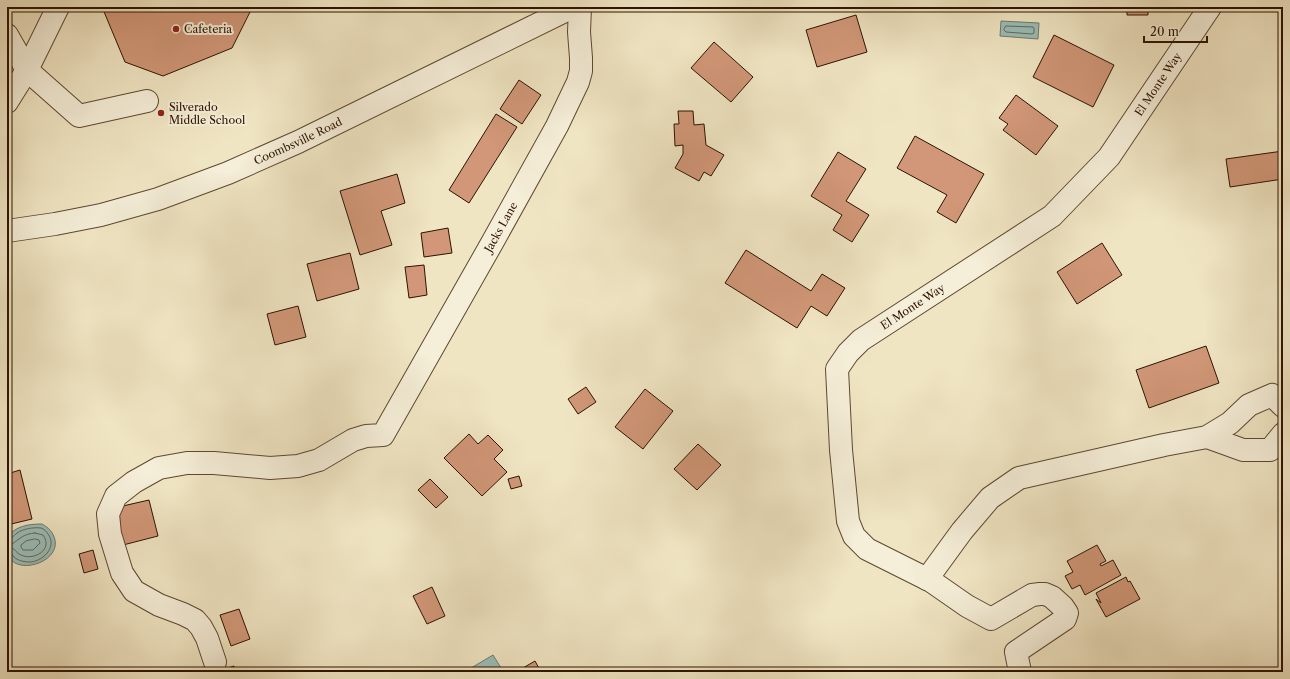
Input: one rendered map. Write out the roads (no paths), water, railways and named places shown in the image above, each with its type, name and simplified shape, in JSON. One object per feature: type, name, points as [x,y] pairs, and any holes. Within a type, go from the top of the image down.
[{"type":"street","points":[[42,7],[46,32]]},
{"type":"street","points":[[7,102],[27,70],[58,7]]},
{"type":"street","name":"Coombsville Road","points":[[7,231],[101,215],[158,200],[298,142],[573,7]]},
{"type":"street","name":"Jacks Lane","points":[[215,662],[207,638],[195,620],[159,605],[134,591],[122,573],[110,534],[108,514],[116,496],[134,482],[159,468],[187,463],[214,463],[270,468],[298,466],[319,460],[353,440],[366,436],[382,435],[492,243],[557,126],[575,88],[581,71],[580,7]]},
{"type":"street","name":"El Monte Way","points":[[1018,662],[1065,619],[1067,613],[1064,607],[1052,597],[1045,594],[1032,595],[991,619],[967,606],[927,579],[867,549],[854,536],[848,521],[841,450],[837,369],[848,353],[861,340],[1052,216],[1109,157],[1210,7]]},
{"type":"street","points":[[7,35],[27,70],[79,116],[147,101]]},
{"type":"street","points":[[927,579],[962,531],[990,498],[1019,478],[1164,445],[1207,437],[1230,423],[1249,405],[1272,394],[1283,406]]},
{"type":"street","points":[[1207,437],[1243,450],[1270,450],[1283,434]]},
{"type":"water","points":[[1001,21],[1039,23],[1038,39],[1000,36]]},
{"type":"water","points":[[42,524],[50,530],[55,540],[55,548],[51,555],[44,561],[36,564],[18,564],[11,560],[7,553],[7,537],[14,530],[23,526]]},
{"type":"water","points":[[493,655],[501,668],[495,672],[466,671]]},
{"type":"place","name":"Cafeteria","points":[[176,29]]},
{"type":"place","name":"Silverado Middle School","points":[[161,113]]}]
